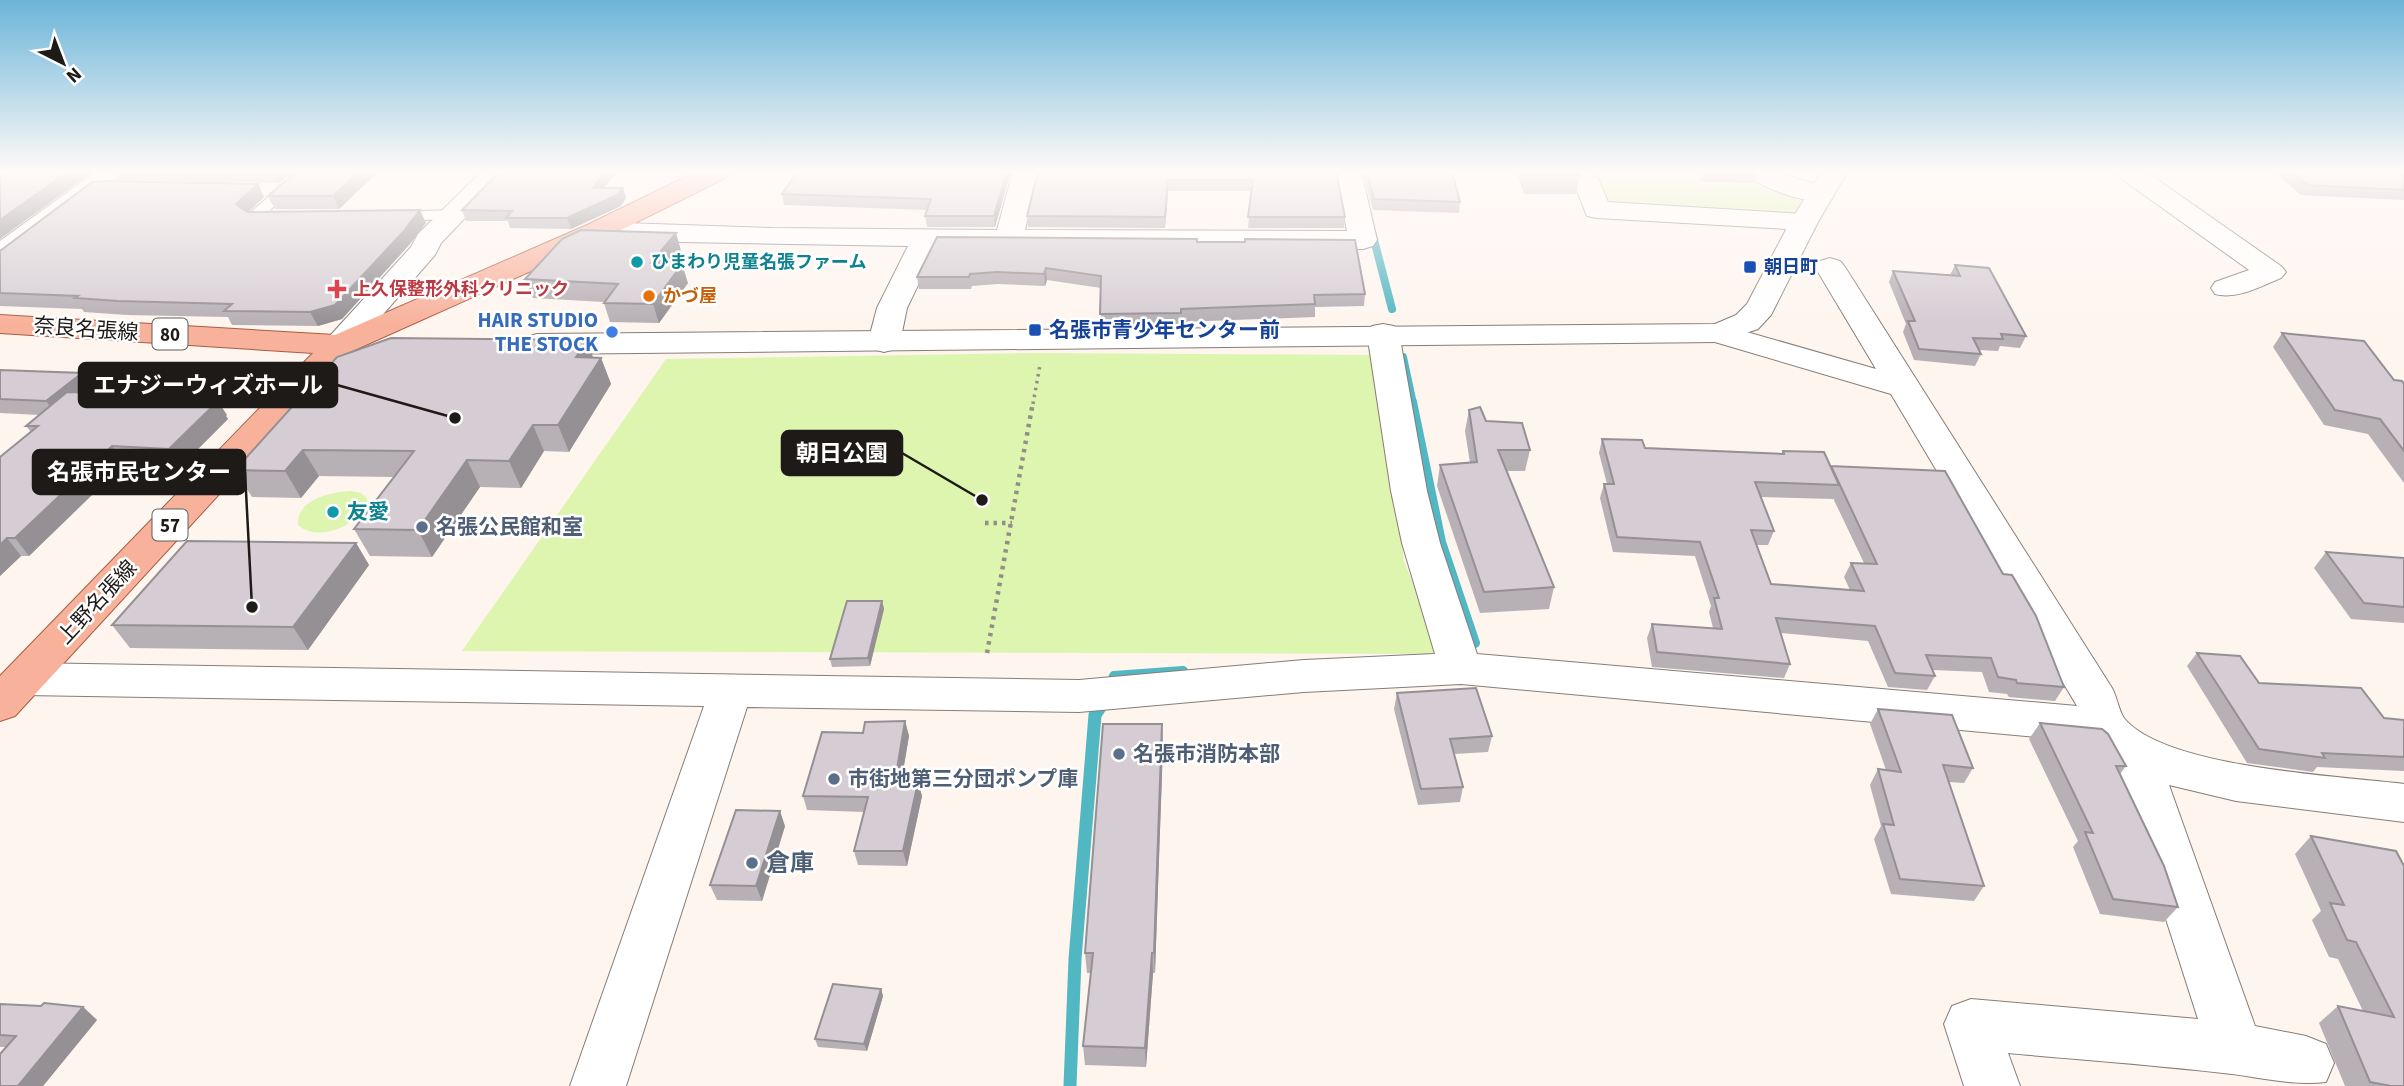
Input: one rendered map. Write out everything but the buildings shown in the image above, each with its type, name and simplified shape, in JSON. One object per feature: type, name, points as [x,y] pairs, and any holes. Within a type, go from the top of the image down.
[{"type":"main road","name":"上野名張線","points":[[9,691],[339,345],[617,222]]},
{"type":"main road","name":"奈良名張線","points":[[0,324],[339,345]]},
{"type":"street","points":[[0,255],[48,222]]},
{"type":"street","points":[[339,345],[425,249],[428,240],[446,222]]},
{"type":"street","points":[[1009,237],[1013,222]]},
{"type":"street","points":[[597,232],[772,237],[1363,240],[1359,222]]},
{"type":"street","points":[[1718,333],[1747,322],[1760,308],[1804,222],[1798,222]]},
{"type":"street","points":[[2200,222],[2271,272],[2226,288]]},
{"type":"street","points":[[884,342],[892,308],[927,237]]},
{"type":"street","points":[[1830,267],[2119,738],[2235,1048]]},
{"type":"street","points":[[1383,333],[1412,504],[1421,542],[1457,656]]},
{"type":"street","points":[[507,344],[884,342],[1383,333],[1718,333],[1903,387]]},
{"type":"street","points":[[339,345],[409,344]]},
{"type":"street","points":[[9,691],[731,690],[1105,694],[1304,676],[1457,656],[2119,738],[2179,771],[2236,782],[2404,803]]},
{"type":"street","points":[[598,1086],[731,690]]},
{"type":"street","points":[[1993,1086],[1971,1024],[2235,1048],[2306,1063]]},
{"type":"path","points":[[987,653],[1042,353]]},
{"type":"path","points":[[985,523],[1012,523]]},
{"type":"green space","points":[[1035,353],[1378,355],[1404,561],[1442,654],[462,651],[666,359]]},
{"type":"green space","points":[[351,491],[361,493],[367,498],[368,505],[355,520],[326,532],[306,530],[298,525],[299,516],[309,503],[325,495]]},
{"type":"waterway","points":[[1372,232],[1392,309]]},
{"type":"waterway","points":[[1403,357],[1413,404]]},
{"type":"waterway","points":[[1412,402],[1441,542],[1475,643],[1460,648]]},
{"type":"waterway","points":[[1104,702],[1114,676],[1183,671]]},
{"type":"waterway","points":[[1070,1086],[1075,959],[1095,715],[1104,701]]},
{"type":"place","name":"ひまわり児童名張ファーム","points":[[637,262]]},
{"type":"place","name":"朝日町","points":[[1750,267]]},
{"type":"place","name":"上久保整形外科クリニック","points":[[337,289]]},
{"type":"place","name":"かづ屋","points":[[649,296]]},
{"type":"place","name":"名張市青少年センター前","points":[[1035,330]]},
{"type":"place","name":"HAIR STUDIO THE STOCK","points":[[612,332]]},
{"type":"place","name":"エナジーウィズホール","points":[[455,418]]},
{"type":"place","name":"朝日公園","points":[[982,500]]},
{"type":"place","name":"友愛","points":[[333,512]]},
{"type":"place","name":"名張公民館和室","points":[[422,527]]},
{"type":"place","name":"名張市民センター","points":[[252,607]]},
{"type":"place","name":"名張市消防本部","points":[[1119,754]]},
{"type":"place","name":"市街地第三分団ポンプ庫","points":[[834,779]]},
{"type":"place","name":"倉庫","points":[[752,863]]}]
